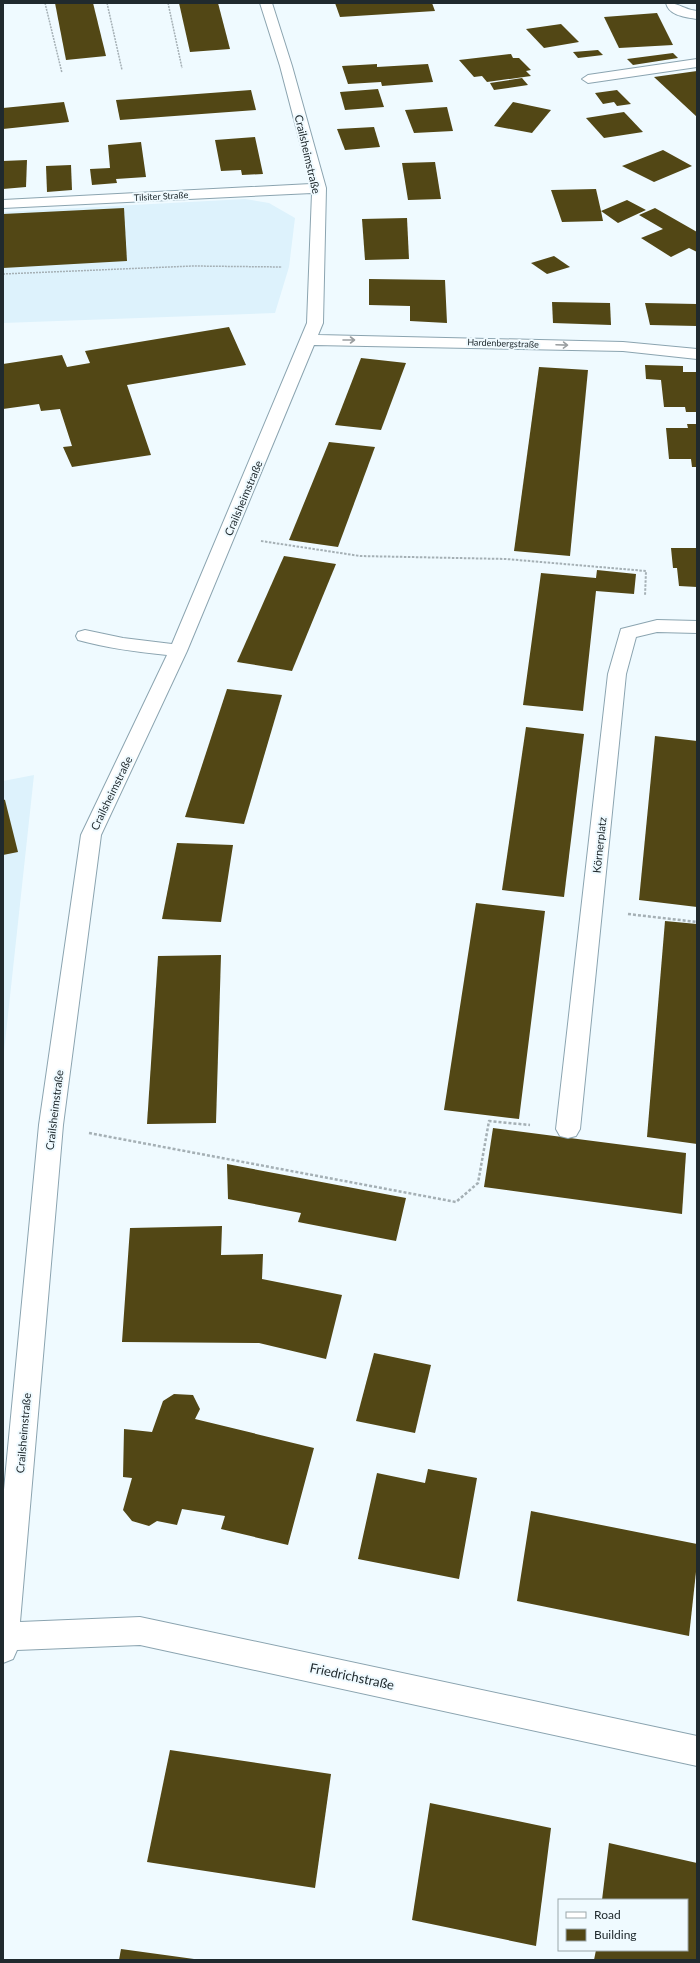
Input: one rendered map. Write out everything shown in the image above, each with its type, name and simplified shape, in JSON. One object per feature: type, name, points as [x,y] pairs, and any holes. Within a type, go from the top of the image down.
[{"type":"street","name":"Crailsheimstraße","points":[[3,1641],[51,1126],[91,835],[178,651],[310,340],[315,323],[318,268],[319,188],[286,66],[266,3]]},
{"type":"street","points":[[672,3],[673,7],[677,10],[697,15]]},
{"type":"street","points":[[588,78],[697,63]]},
{"type":"street","name":"Tilsiter Straße","points":[[3,204],[319,188]]},
{"type":"street","name":"Hardenbergstraße","points":[[310,340],[430,341],[578,345],[676,350],[697,354]]},
{"type":"street","name":"Körnerplatz","points":[[568,1128],[617,674],[628,633],[657,626],[697,627]]},
{"type":"street","points":[[85,636],[123,644],[178,651]]},
{"type":"street","name":"Friedrichstraße","points":[[3,1641],[140,1631],[697,1751]]},
{"type":"path","points":[[45,3],[62,73]]},
{"type":"path","points":[[107,3],[122,70]]},
{"type":"path","points":[[168,3],[182,68]]},
{"type":"path","points":[[3,274],[192,266],[318,268]]},
{"type":"path","points":[[227,536],[360,556],[506,559],[646,571],[644,629]]},
{"type":"path","points":[[592,910],[697,922]]},
{"type":"path","points":[[51,1126],[456,1202],[478,1183],[489,1121],[568,1128]]},
{"type":"shaded area","points":[[245,199],[269,203],[295,218],[289,267],[275,313],[3,323],[3,212]]},
{"type":"shaded area","points":[[34,775],[3,1061],[3,781]]},
{"type":"building","points":[[55,3],[93,3],[106,56],[66,60]]},
{"type":"building","points":[[179,3],[218,3],[230,49],[190,52]]},
{"type":"building","points":[[335,3],[432,3],[435,11],[340,17]]},
{"type":"building","points":[[657,13],[673,45],[619,48],[604,17]]},
{"type":"building","points":[[561,24],[579,42],[544,48],[526,29]]},
{"type":"building","points":[[598,50],[603,55],[578,58],[573,52]]},
{"type":"building","points":[[673,53],[678,58],[633,65],[627,59]]},
{"type":"building","points":[[511,54],[513,58],[519,58],[531,70],[526,71],[531,76],[487,82],[482,76],[474,77],[459,60]]},
{"type":"building","points":[[377,64],[377,67],[428,64],[433,82],[382,86],[381,82],[348,84],[342,66]]},
{"type":"building","points":[[697,71],[697,117],[654,77]]},
{"type":"building","points":[[522,78],[528,85],[494,90],[490,83]]},
{"type":"building","points":[[378,89],[384,107],[345,110],[340,92]]},
{"type":"building","points":[[251,90],[256,110],[120,120],[116,100]]},
{"type":"building","points":[[617,90],[631,104],[617,106],[614,102],[603,104],[595,93]]},
{"type":"building","points":[[64,102],[69,122],[3,129],[3,108]]},
{"type":"building","points":[[513,102],[551,110],[532,133],[494,126]]},
{"type":"building","points":[[447,107],[453,131],[414,133],[405,110]]},
{"type":"building","points":[[624,112],[643,132],[604,138],[586,118]]},
{"type":"building","points":[[374,127],[380,147],[345,150],[337,129]]},
{"type":"building","points":[[255,137],[263,174],[242,175],[241,170],[221,171],[215,140]]},
{"type":"building","points":[[141,142],[146,177],[116,179],[117,183],[92,185],[90,169],[110,168],[108,145]]},
{"type":"building","points":[[663,150],[692,166],[654,182],[622,166]]},
{"type":"building","points":[[27,160],[26,187],[3,189],[3,161]]},
{"type":"building","points":[[435,162],[441,199],[408,200],[402,163]]},
{"type":"building","points":[[71,165],[72,190],[47,192],[46,166]]},
{"type":"building","points":[[596,189],[603,221],[562,222],[551,190]]},
{"type":"building","points":[[627,200],[646,210],[618,223],[601,211]]},
{"type":"building","points":[[124,208],[127,261],[3,268],[3,214]]},
{"type":"building","points":[[655,208],[697,232],[697,252],[689,248],[671,257],[641,238],[663,229],[639,215]]},
{"type":"building","points":[[407,218],[409,259],[365,260],[362,219]]},
{"type":"building","points":[[554,256],[570,267],[547,274],[531,263]]},
{"type":"building","points":[[369,279],[445,280],[447,323],[410,321],[410,306],[369,305]]},
{"type":"building","points":[[552,302],[610,303],[611,325],[553,323]]},
{"type":"building","points":[[645,303],[697,304],[697,326],[650,325]]},
{"type":"building","points":[[229,327],[246,365],[127,385],[151,455],[72,467],[63,447],[72,446],[60,409],[41,411],[39,404],[3,409],[3,364],[62,355],[67,367],[90,363],[85,351]]},
{"type":"building","points":[[361,358],[406,363],[381,430],[335,425]]},
{"type":"building","points":[[645,365],[683,366],[683,372],[697,372],[697,412],[686,412],[685,407],[664,407],[661,380],[646,379]]},
{"type":"building","points":[[539,367],[588,370],[570,556],[514,551]]},
{"type":"building","points":[[687,424],[697,424],[697,467],[692,467],[691,459],[669,459],[666,428],[688,428]]},
{"type":"building","points":[[329,442],[375,447],[338,547],[289,540]]},
{"type":"building","points":[[671,548],[697,548],[697,587],[679,586],[677,568],[673,568]]},
{"type":"building","points":[[284,556],[336,564],[292,671],[237,662]]},
{"type":"building","points":[[597,570],[636,574],[634,594],[596,591],[583,711],[523,705],[541,573],[596,578]]},
{"type":"building","points":[[227,689],[282,695],[244,824],[185,817]]},
{"type":"building","points":[[526,727],[584,734],[564,897],[502,890]]},
{"type":"building","points":[[655,736],[697,741],[697,907],[639,900]]},
{"type":"building","points":[[3,799],[5,800],[18,852],[3,855]]},
{"type":"building","points":[[177,843],[233,845],[221,922],[162,919]]},
{"type":"building","points":[[476,903],[545,911],[519,1119],[444,1110]]},
{"type":"building","points":[[665,921],[697,924],[697,1144],[647,1137]]},
{"type":"building","points":[[221,955],[216,1123],[147,1124],[158,956]]},
{"type":"building","points":[[493,1128],[686,1153],[682,1214],[484,1187]]},
{"type":"building","points":[[227,1164],[406,1198],[396,1241],[298,1222],[301,1213],[228,1199]]},
{"type":"building","points":[[222,1226],[221,1255],[263,1254],[262,1279],[342,1295],[326,1359],[259,1343],[122,1342],[130,1228]]},
{"type":"building","points":[[374,1353],[431,1365],[415,1433],[356,1421]]},
{"type":"building","points":[[174,1394],[193,1395],[200,1409],[195,1419],[314,1448],[288,1545],[221,1529],[225,1516],[182,1509],[177,1525],[157,1521],[149,1526],[132,1521],[123,1510],[132,1478],[123,1477],[124,1429],[152,1432],[163,1401]]},
{"type":"building","points":[[428,1469],[477,1478],[459,1579],[358,1559],[377,1473],[425,1483]]},
{"type":"building","points":[[531,1511],[697,1544],[697,1563],[689,1636],[517,1601]]},
{"type":"building","points":[[170,1750],[331,1774],[315,1888],[147,1862]]},
{"type":"building","points":[[430,1803],[551,1828],[536,1946],[412,1920]]},
{"type":"building","points":[[609,1843],[697,1863],[697,1960],[594,1960],[596,1951],[688,1951],[688,1899],[602,1899]]},
{"type":"building","points":[[121,1949],[194,1959],[194,1960],[119,1960]]}]
